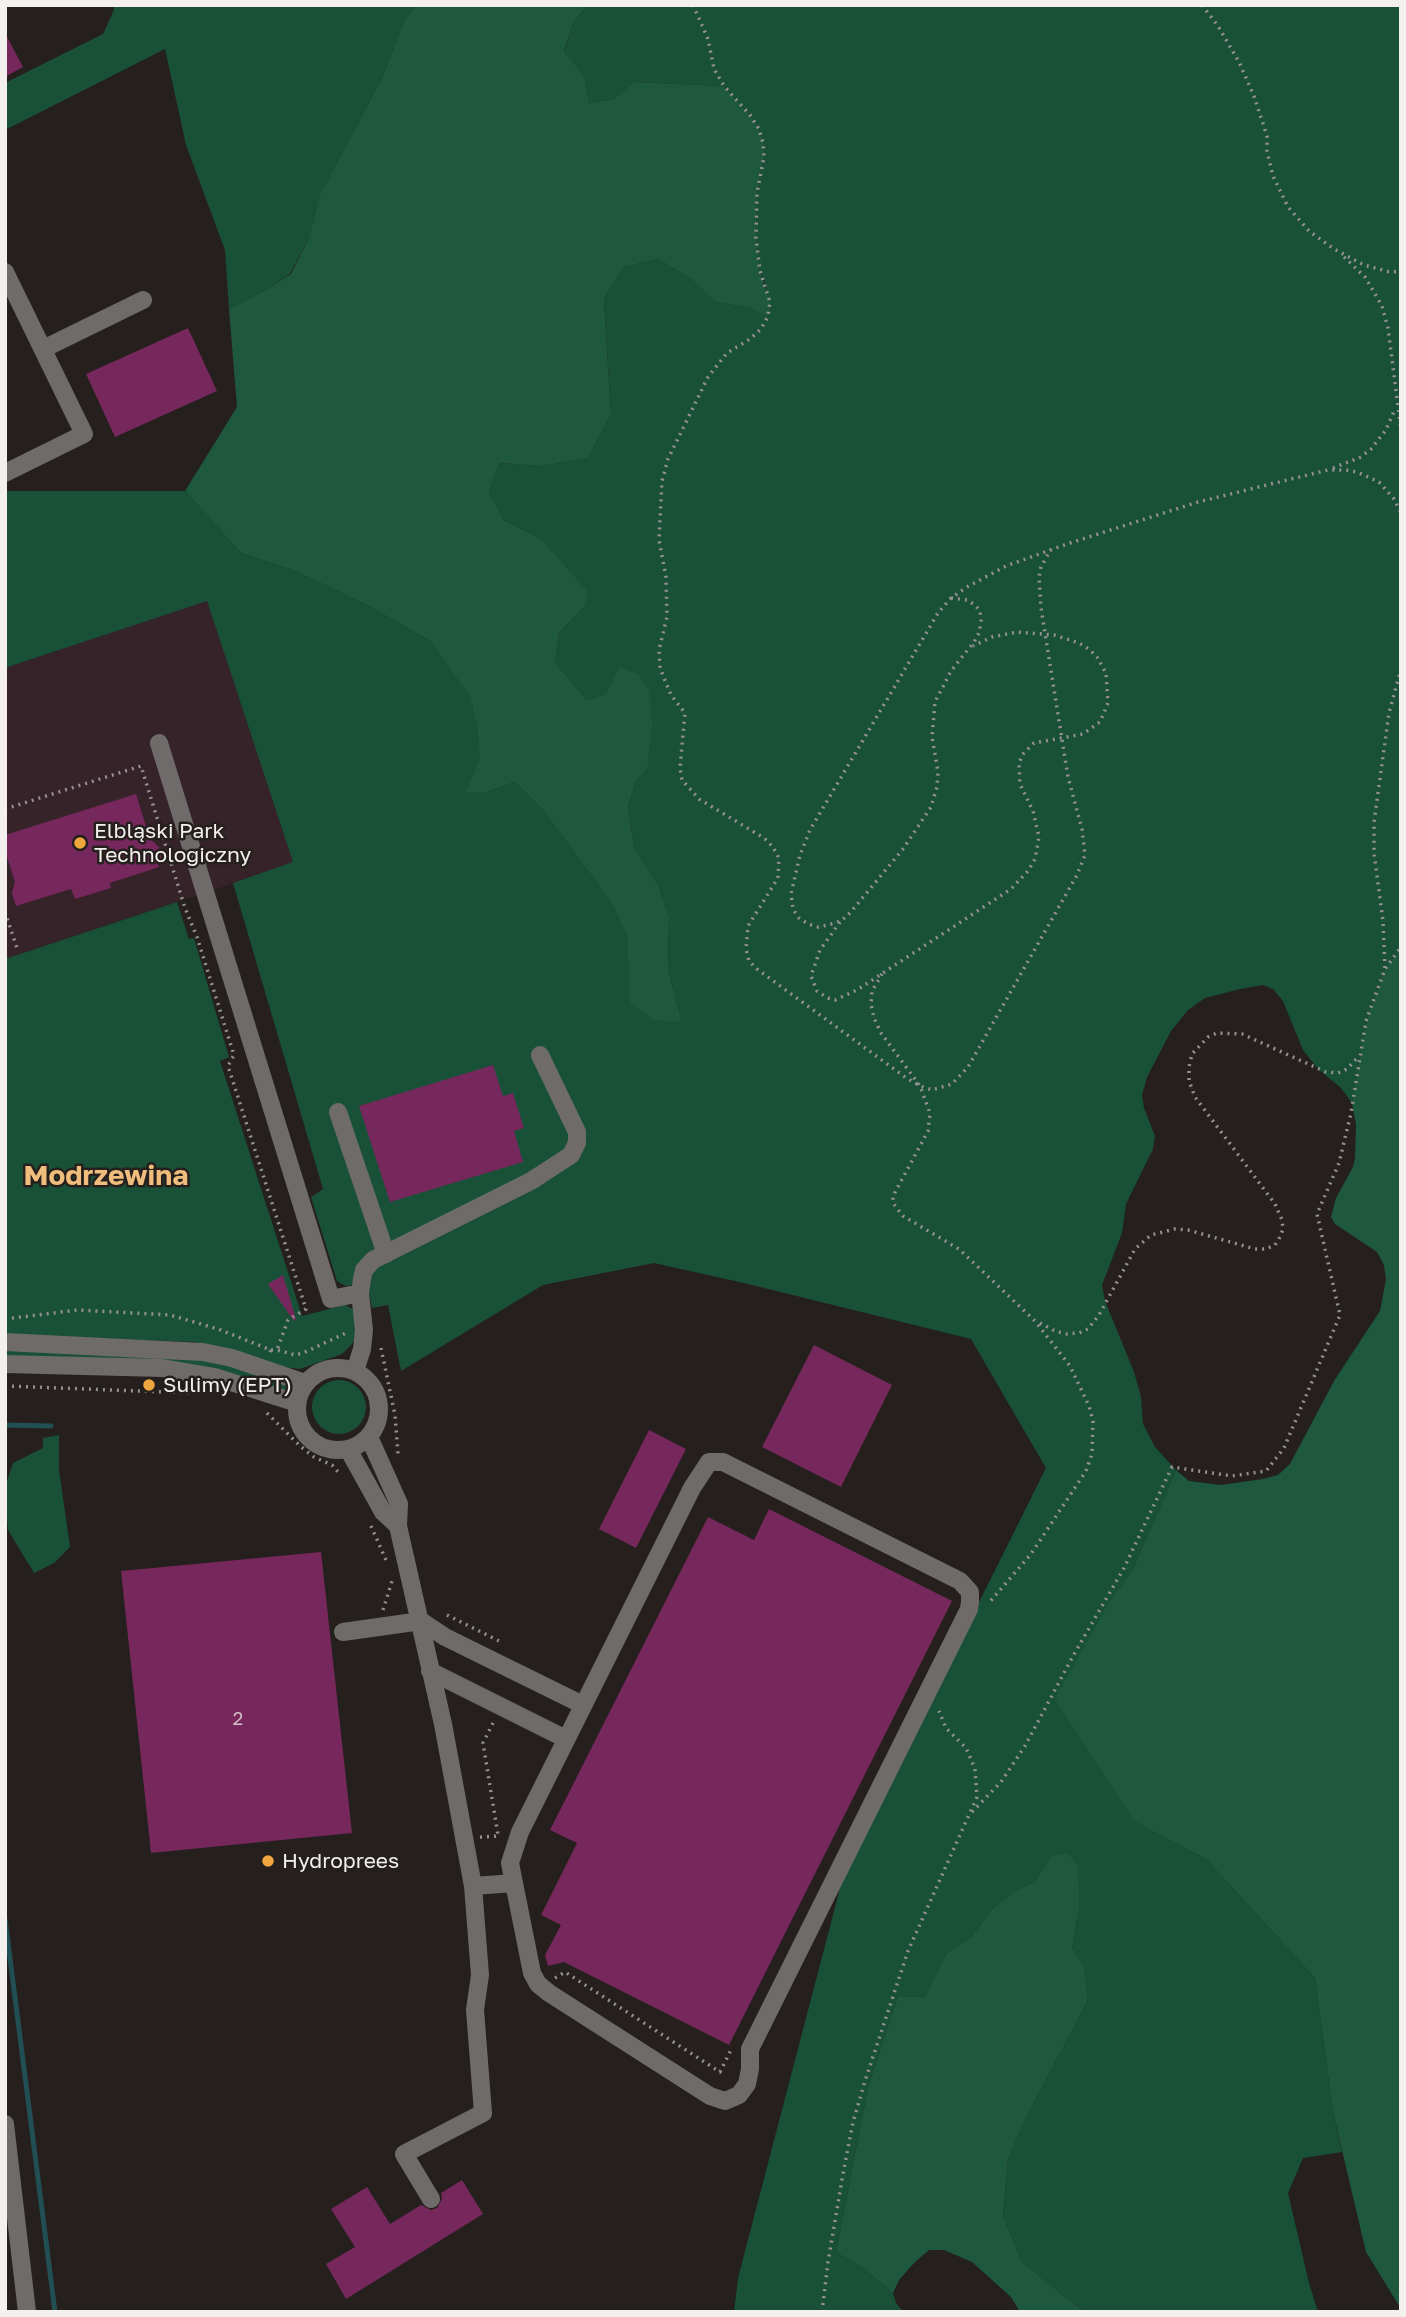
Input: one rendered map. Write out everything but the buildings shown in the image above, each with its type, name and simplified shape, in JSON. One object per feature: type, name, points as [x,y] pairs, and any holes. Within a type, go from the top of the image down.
[{"type":"street","points":[[5,272],[84,434],[5,473]]},
{"type":"street","points":[[43,349],[143,300]]},
{"type":"street","points":[[159,743],[331,1299],[360,1293]]},
{"type":"street","points":[[355,1371],[362,1349],[364,1330],[360,1293],[364,1270],[373,1260],[531,1181],[571,1156],[577,1143],[577,1132],[540,1055]]},
{"type":"street","points":[[338,1112],[386,1254]]},
{"type":"street","points":[[5,1342],[204,1352],[232,1358],[305,1383]]},
{"type":"street","points":[[5,1364],[162,1368],[215,1377],[297,1403]]},
{"type":"street","points":[[341,1367],[355,1371],[368,1380],[376,1393],[379,1408],[377,1423],[369,1437],[348,1449],[321,1447],[310,1440],[297,1416],[297,1403],[305,1383],[328,1368],[341,1367]]},
{"type":"street","points":[[369,1437],[399,1504],[398,1526],[443,1724],[472,1882],[480,1975],[475,2010],[483,2113],[404,2154],[431,2199]]},
{"type":"street","points":[[348,1449],[383,1512],[398,1526]]},
{"type":"street","points":[[709,1462],[723,1462],[960,1581],[970,1592],[969,1609],[750,2049],[747,2084],[739,2095],[725,2101],[710,2096],[549,1993],[538,1984],[532,1973],[510,1863],[520,1832],[583,1705],[692,1488],[709,1462]]},
{"type":"street","points":[[343,1632],[421,1621],[445,1637],[583,1705]]},
{"type":"street","points":[[430,1671],[566,1739]]},
{"type":"street","points":[[472,1882],[513,1876]]},
{"type":"street","points":[[5,2124],[27,2312]]},
{"type":"path","points":[[693,5],[708,39],[714,69],[724,86],[750,115],[763,143],[764,157],[757,193],[756,238],[760,271],[770,302],[768,316],[761,329],[727,353],[708,377],[668,459],[662,481],[659,540],[666,577],[667,617],[659,650],[660,668],[671,695],[685,713],[680,768],[682,780],[699,799],[764,838],[779,858],[778,878],[748,926],[746,949],[749,961],[757,970],[920,1086],[932,1090],[952,1084],[968,1067],[1085,855],[1085,842],[1061,739],[1045,633],[1039,577],[1041,567],[1051,549]]},
{"type":"path","points":[[1202,5],[1239,62],[1254,96],[1267,136],[1267,151],[1273,176],[1289,207],[1309,231],[1354,264],[1365,276],[1382,306],[1388,328],[1401,430]]},
{"type":"path","points":[[1334,249],[1364,265],[1390,272],[1401,271]]},
{"type":"path","points":[[951,598],[967,600],[980,611],[979,633],[951,671],[935,702],[932,737],[938,772],[937,786],[930,807],[903,849],[850,914],[841,920],[818,927],[808,924],[793,909],[791,894],[800,855],[810,830],[938,613],[951,598],[1006,566],[1051,549],[1198,502],[1328,470],[1361,457],[1386,430],[1396,405]]},
{"type":"path","points":[[1328,470],[1346,470],[1368,476],[1387,489],[1401,513]]},
{"type":"path","points":[[1401,630],[1401,660]]},
{"type":"path","points":[[841,920],[826,940],[814,963],[811,976],[817,991],[835,1000],[857,990],[1011,889],[1028,872],[1038,849],[1039,837],[1033,811],[1020,783],[1019,764],[1027,748],[1034,743],[1083,734],[1100,722],[1108,703],[1108,682],[1102,663],[1090,650],[1066,638],[1029,631],[1005,634],[970,647]]},
{"type":"path","points":[[1385,969],[1385,942],[1374,853],[1374,822],[1389,713],[1401,669]]},
{"type":"path","points":[[5,809],[141,766],[234,1055],[228,1066],[306,1309],[288,1320],[277,1350]]},
{"type":"path","points":[[5,912],[17,948]]},
{"type":"path","points":[[971,1813],[1000,1782],[1025,1746],[1124,1569],[1172,1467],[1231,1476],[1266,1471],[1284,1448],[1340,1315],[1317,1214],[1339,1163],[1351,1113],[1366,1021],[1385,969],[1401,947]]},
{"type":"path","points":[[881,974],[872,991],[874,1018],[920,1086],[928,1104],[931,1121],[893,1196],[893,1203],[904,1216],[959,1249],[1035,1321],[1070,1366],[1089,1406],[1094,1436],[1086,1471],[1031,1555],[985,1608]]},
{"type":"path","points":[[1035,1321],[1067,1334],[1079,1334],[1087,1329],[1099,1315],[1135,1249],[1151,1235],[1175,1229],[1188,1230],[1255,1249],[1266,1249],[1275,1245],[1280,1237],[1282,1220],[1275,1204],[1213,1124],[1195,1097],[1189,1082],[1192,1054],[1208,1037],[1217,1033],[1242,1034],[1326,1072],[1338,1073],[1347,1069],[1360,1052]]},
{"type":"path","points":[[5,1319],[77,1310],[170,1315],[218,1329],[271,1350],[267,1362]]},
{"type":"path","points":[[5,1386],[195,1393]]},
{"type":"path","points":[[262,1409],[300,1447],[332,1465],[340,1473]]},
{"type":"path","points":[[367,1519],[386,1562]]},
{"type":"path","points":[[384,1626],[383,1612],[392,1581],[389,1572]]},
{"type":"path","points":[[822,2312],[828,2262],[853,2122],[865,2081],[908,1951],[977,1797],[975,1769],[966,1748],[946,1728],[938,1709]]},
{"type":"shaded area","name":"Elbląski Park Technologiczny","points":[[207,601],[294,863],[5,959],[5,668]]},
{"type":"green space","points":[[113,5],[417,5],[405,18],[383,76],[320,194],[309,238],[290,274],[229,309],[225,250],[186,145],[165,49],[5,130],[5,83],[103,34],[114,10]]},
{"type":"green space","points":[[417,5],[588,5],[573,23],[564,52],[584,76],[589,103],[614,99],[634,82],[724,86],[750,115],[759,129],[763,143],[764,157],[757,193],[756,238],[760,271],[770,302],[768,316],[750,308],[715,302],[691,279],[658,259],[624,267],[604,299],[611,415],[588,458],[544,466],[499,463],[489,493],[504,520],[541,539],[587,591],[585,606],[559,633],[555,662],[587,700],[606,694],[620,667],[639,675],[649,691],[652,725],[647,769],[635,783],[628,808],[634,847],[658,885],[669,917],[668,969],[682,1022],[653,1020],[630,1002],[627,936],[612,904],[544,811],[515,782],[484,793],[466,792],[480,759],[470,696],[430,641],[369,606],[293,570],[241,553],[185,491],[237,407],[229,309],[291,274],[309,238],[320,194],[383,76],[405,18]]},
{"type":"green space","points":[[588,5],[1401,5],[1401,947],[1385,969],[1366,1021],[1352,1103],[1341,1088],[1318,1069],[1303,1050],[1283,1001],[1273,989],[1263,985],[1240,989],[1205,998],[1188,1010],[1171,1031],[1147,1077],[1142,1095],[1155,1136],[1153,1149],[1126,1204],[1122,1233],[1102,1285],[1105,1301],[1134,1372],[1141,1397],[1143,1424],[1155,1447],[1176,1470],[1133,1569],[1111,1599],[1135,1822],[1206,1859],[1315,1978],[1333,2112],[1342,2152],[1303,2158],[1288,2193],[1318,2312],[1084,2312],[1022,2262],[1003,2216],[1008,2159],[1027,2116],[1088,2000],[1084,1966],[1072,1950],[1079,1909],[1050,1857],[1035,1882],[1015,1891],[991,1910],[972,1936],[946,1954],[925,1997],[898,1996],[868,2087],[836,2252],[864,2269],[893,2293],[903,2312],[734,2312],[738,2278],[844,1873],[1046,1468],[971,1339],[654,1263],[543,1285],[401,1371],[388,1305],[372,1308],[367,1282],[346,1286],[337,1281],[311,1197],[323,1189],[233,883],[293,862],[207,601],[5,668],[5,491],[185,491],[241,553],[293,570],[369,606],[430,641],[470,695],[477,729],[484,793],[515,782],[544,811],[612,904],[627,936],[631,1002],[682,1022],[668,969],[669,917],[658,885],[634,847],[628,808],[635,783],[647,769],[606,694],[587,700],[555,662],[559,633],[585,606],[541,539],[504,520],[489,493],[499,463],[544,466],[588,458],[611,415],[604,299],[624,267],[658,259],[691,279],[715,302],[750,308],[768,315],[766,286],[760,271],[756,238],[757,193],[764,157],[759,129],[724,86],[634,82],[614,99],[589,103],[584,76],[564,53],[573,23]]},
{"type":"green space","points":[[177,902],[189,939],[194,938],[229,1057],[220,1061],[302,1316],[345,1305],[353,1309],[357,1319],[357,1336],[342,1354],[300,1369],[195,1342],[5,1335],[5,959]]},
{"type":"green space","points":[[1401,947],[1401,2309],[1366,2252],[1333,2112],[1315,1978],[1206,1859],[1135,1822],[1055,1699],[1111,1599],[1133,1569],[1176,1470],[1189,1481],[1221,1485],[1278,1475],[1290,1464],[1334,1381],[1380,1311],[1386,1279],[1384,1265],[1377,1252],[1335,1224],[1331,1217],[1336,1198],[1355,1158],[1356,1125],[1352,1103],[1366,1021],[1385,969]]},
{"type":"green space","points":[[5,1347],[213,1359],[293,1388],[291,1393],[233,1375],[5,1359]]},
{"type":"green space","points":[[339,1380],[358,1388],[366,1407],[358,1426],[339,1434],[320,1426],[312,1407],[320,1388]]},
{"type":"green space","points":[[59,1435],[59,1470],[70,1547],[54,1563],[34,1573],[8,1530],[5,1487],[13,1463],[43,1448],[43,1438]]},
{"type":"green space","points":[[1067,1853],[1078,1866],[1079,1909],[1072,1949],[1084,1966],[1088,2000],[1027,2116],[1008,2159],[1003,2216],[1022,2262],[1084,2312],[1020,2312],[1011,2297],[972,2262],[944,2250],[929,2250],[899,2280],[893,2293],[864,2269],[836,2252],[868,2087],[898,1996],[925,1997],[946,1954],[972,1936],[991,1910],[1015,1891],[1035,1882],[1050,1857]]},
{"type":"waterway","points":[[5,1425],[51,1426]]},
{"type":"waterway","points":[[5,1919],[55,2312]]},
{"type":"place","name":"Elbląski Park Technologiczny","points":[[80,843]]},
{"type":"place","name":"Sulimy (EPT)","points":[[149,1385]]},
{"type":"place","name":"Hydroprees","points":[[268,1861]]},
{"type":"district","name":"Modrzewina","points":[[106,1176]]}]
